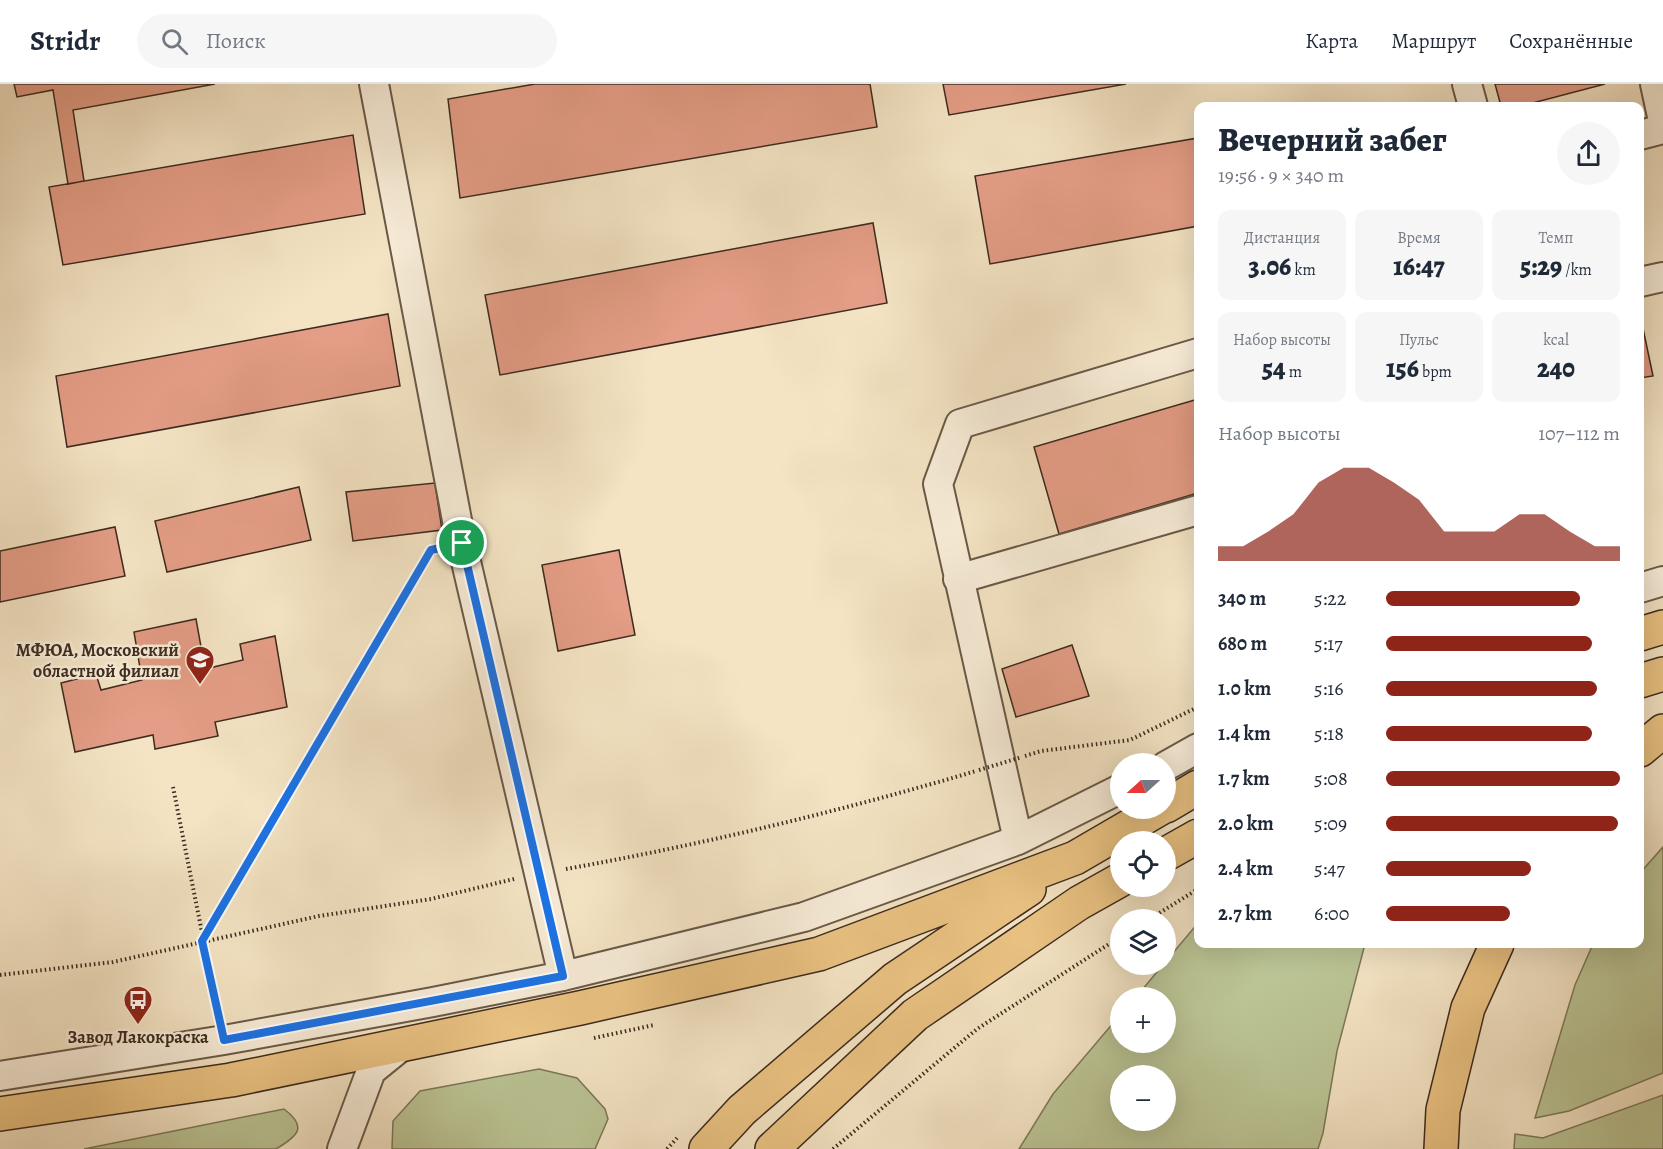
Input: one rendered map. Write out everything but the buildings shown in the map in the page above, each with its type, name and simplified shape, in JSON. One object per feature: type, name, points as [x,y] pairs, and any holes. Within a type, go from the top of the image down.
[{"type":"main road","points":[[1644,633],[1663,627]]},
{"type":"main road","points":[[1644,680],[1663,674]]},
{"type":"main road","points":[[1644,747],[1663,731]]},
{"type":"main road","points":[[1176,800],[1194,789]]},
{"type":"main road","points":[[705,1149],[741,1110],[895,979],[1075,858],[1142,819]]},
{"type":"main road","points":[[1176,848],[1194,838]]},
{"type":"main road","points":[[0,1114],[231,1080],[403,1045],[819,954],[1075,858]]},
{"type":"main road","points":[[772,1149],[915,1015],[1079,903],[1110,886]]},
{"type":"main road","points":[[1441,1149],[1443,1110],[1467,1008],[1495,948]]},
{"type":"street","points":[[374,84],[462,543],[563,976]]},
{"type":"street","points":[[1467,84],[1472,102]]},
{"type":"street","points":[[1655,84],[1663,121]]},
{"type":"street","points":[[1644,134],[1663,129]]},
{"type":"street","points":[[1644,281],[1663,277]]},
{"type":"street","points":[[1018,840],[938,484],[960,424],[1194,354]]},
{"type":"street","points":[[958,579],[1194,511]]},
{"type":"street","points":[[1644,587],[1663,581]]},
{"type":"street","points":[[1176,760],[1194,750]]},
{"type":"street","points":[[0,1076],[224,1040],[563,976],[804,917],[1018,840],[1110,794]]},
{"type":"street","points":[[342,1149],[371,1071],[403,1045]]},
{"type":"path","points":[[202,941],[431,550],[462,543]]},
{"type":"path","points":[[0,975],[113,962],[319,916],[431,899],[539,873],[649,854],[821,815],[1041,751],[1130,740],[1194,709]]},
{"type":"path","points":[[173,787],[202,941],[224,1040]]},
{"type":"path","points":[[1166,909],[1194,892]]},
{"type":"path","points":[[833,1149],[977,1029],[1110,943]]},
{"type":"green space","points":[[1663,847],[1663,1073],[1569,1111],[1535,1118],[1575,985],[1591,948],[1644,948],[1644,868]]},
{"type":"green space","points":[[1194,928],[1194,948],[1364,948],[1337,1051],[1323,1133],[1318,1149],[1019,1149],[1053,1094],[1110,1027],[1110,1053],[1176,1053],[1176,987],[1144,987],[1154,975],[1176,975],[1176,949]]},
{"type":"green space","points":[[539,1069],[577,1078],[605,1109],[608,1119],[595,1149],[392,1149],[393,1121],[420,1091]]},
{"type":"green space","points":[[1663,1095],[1663,1149],[1514,1149],[1515,1134],[1543,1138]]},
{"type":"green space","points":[[284,1109],[296,1121],[297,1131],[290,1140],[276,1149],[84,1149]]},
{"type":"place","name":"МФЮА, Московский областной филиал","points":[[200,686]]},
{"type":"place","name":"Завод Лакокраска","points":[[138,1026]]},
{"type":"route","points":[[462,543],[563,976],[224,1040],[202,941],[431,550],[462,543]]}]
